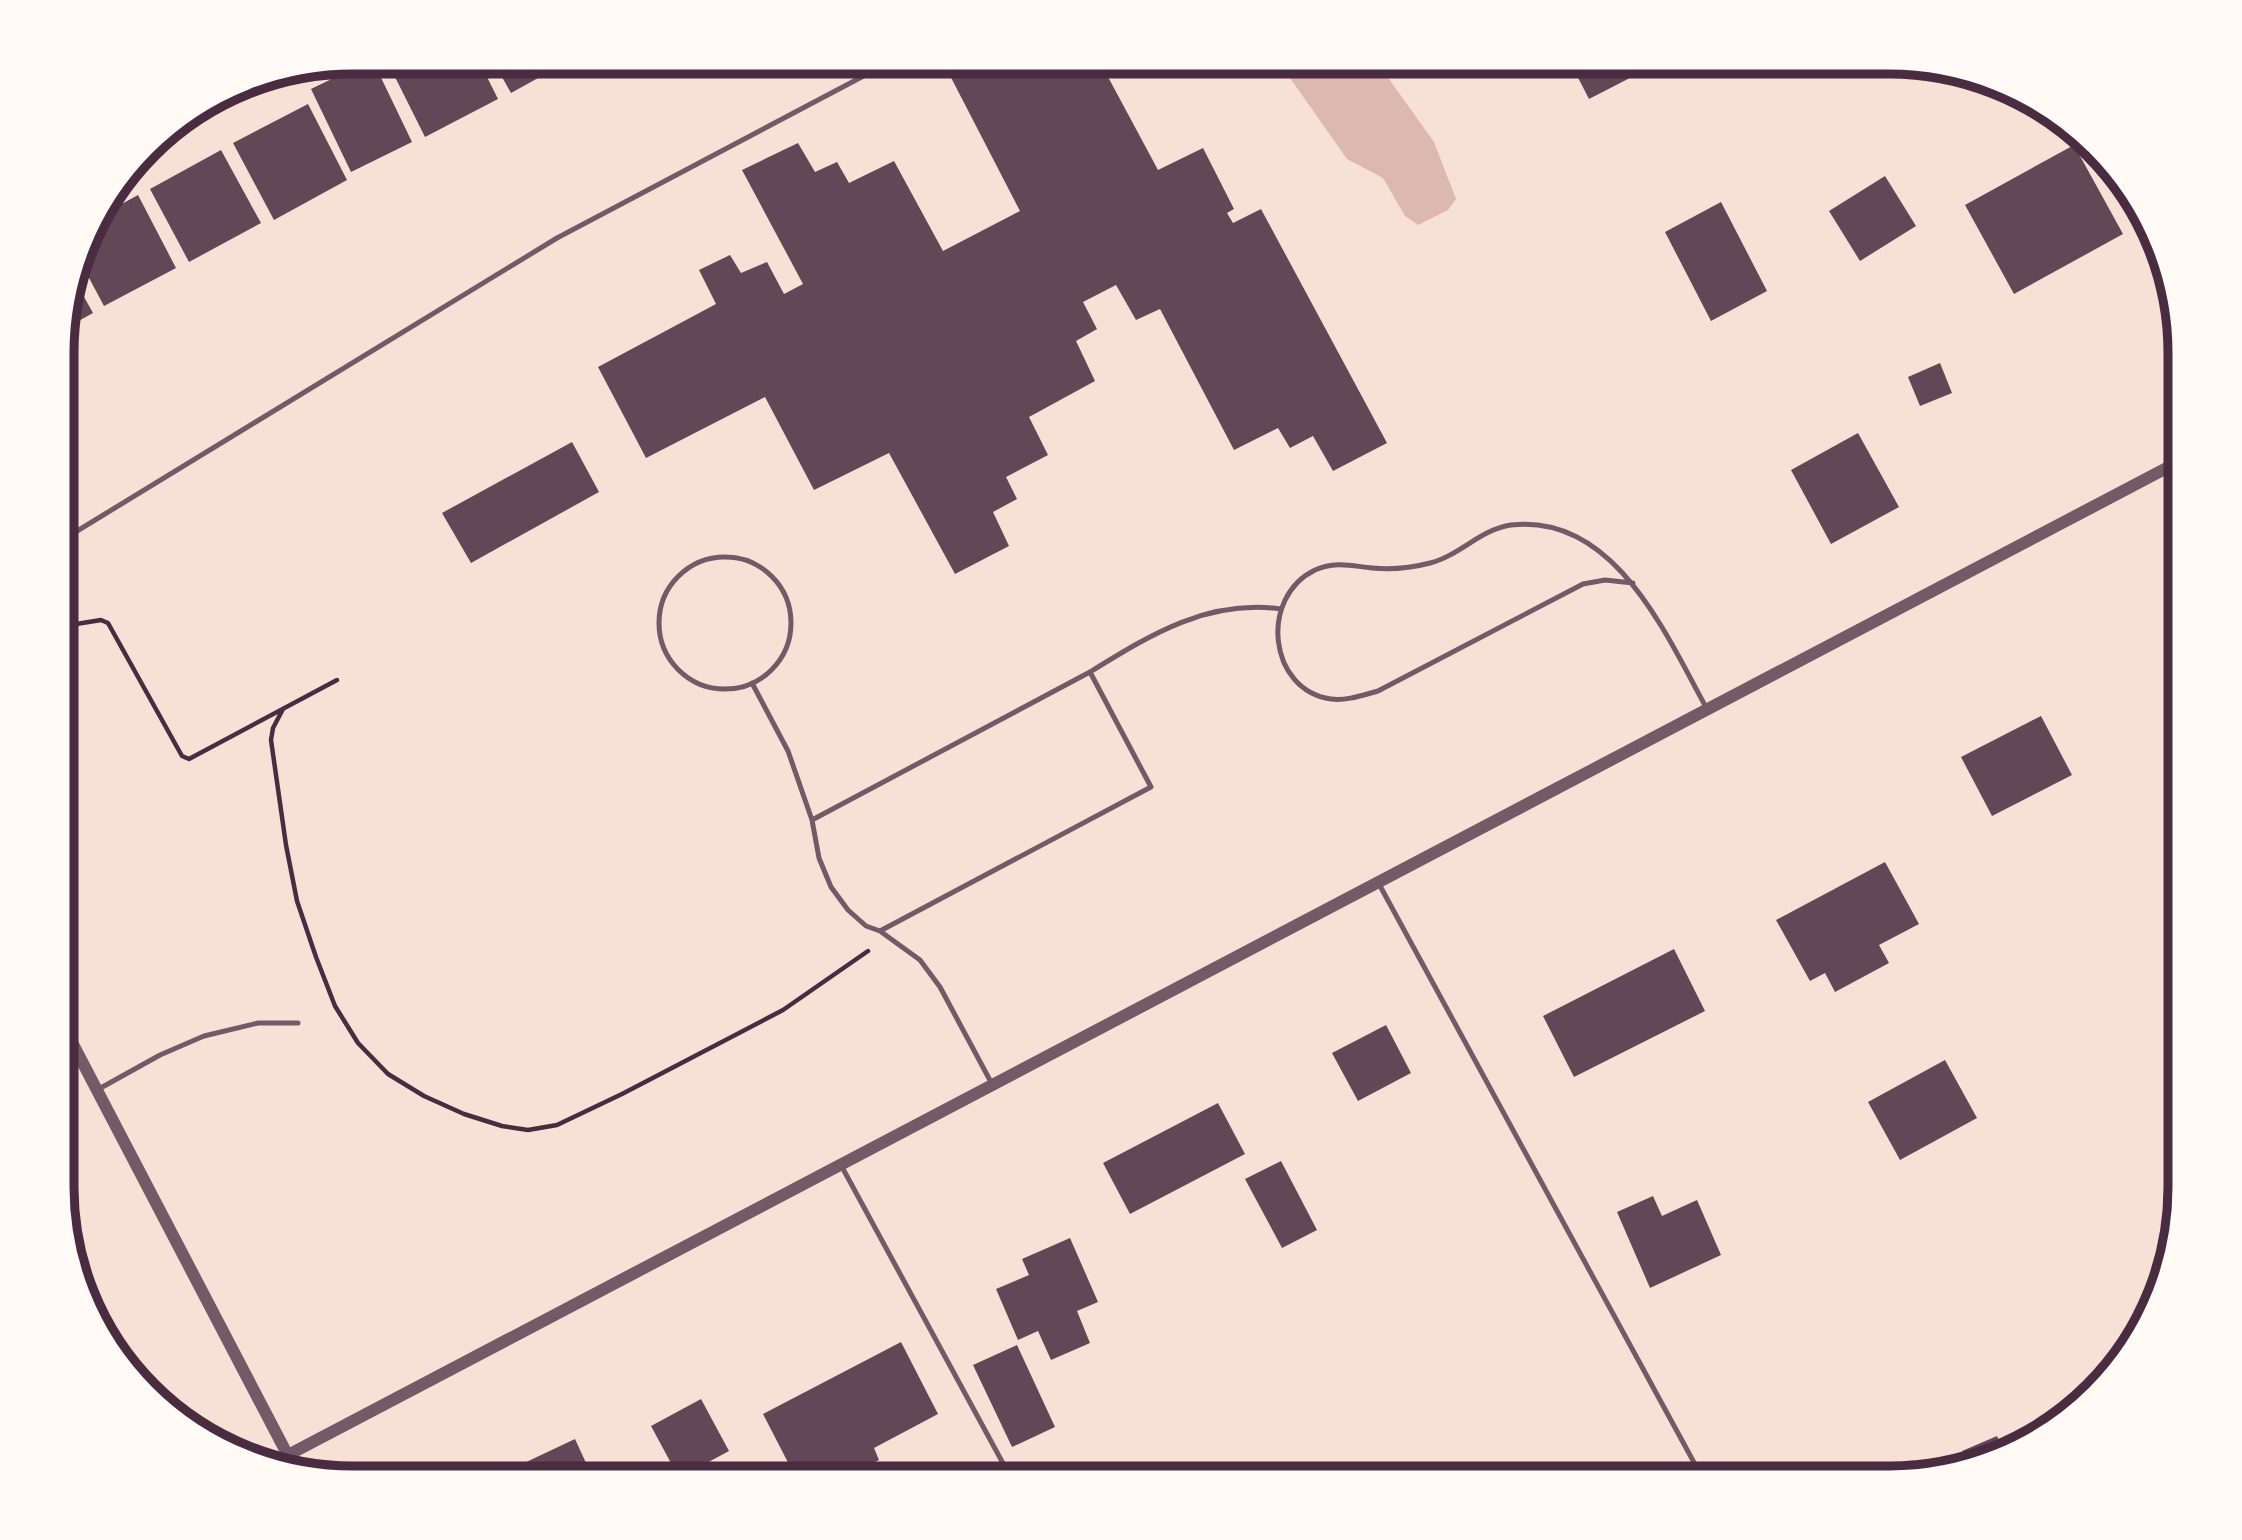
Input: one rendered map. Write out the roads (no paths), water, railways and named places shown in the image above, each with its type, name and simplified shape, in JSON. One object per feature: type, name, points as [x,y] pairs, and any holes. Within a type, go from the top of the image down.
[{"type":"street","points":[[283,1458],[842,1167],[2168,467]]},
{"type":"street","points":[[74,1046],[290,1459]]},
{"type":"lane","points":[[74,533],[557,238],[867,74]]},
{"type":"lane","points":[[1633,583],[1605,580],[1583,584],[1378,691],[1349,698],[1330,699],[1311,691],[1292,677],[1281,657],[1277,632],[1281,609],[1295,583],[1316,570],[1340,564],[1409,569],[1436,562],[1481,536],[1509,526],[1536,524],[1569,533],[1603,553],[1633,583],[1708,711]]},
{"type":"lane","points":[[721,556],[753,563],[773,578],[787,599],[791,615],[786,648],[767,674],[752,683],[737,688],[704,685],[682,673],[666,654],[659,622],[661,606],[667,590],[690,566],[721,556]]},
{"type":"lane","points":[[812,820],[1090,672],[1152,634],[1185,619],[1220,611],[1266,607],[1281,609]]},
{"type":"lane","points":[[880,931],[1151,787],[1090,672]]},
{"type":"lane","points":[[752,683],[788,751],[812,820],[818,858],[831,887],[848,910],[866,926],[880,931],[920,960],[940,987],[994,1086]]},
{"type":"lane","points":[[1379,884],[1696,1466]]},
{"type":"lane","points":[[97,1090],[160,1055],[204,1036],[258,1023],[298,1023]]},
{"type":"lane","points":[[842,1167],[1004,1466]]}]
